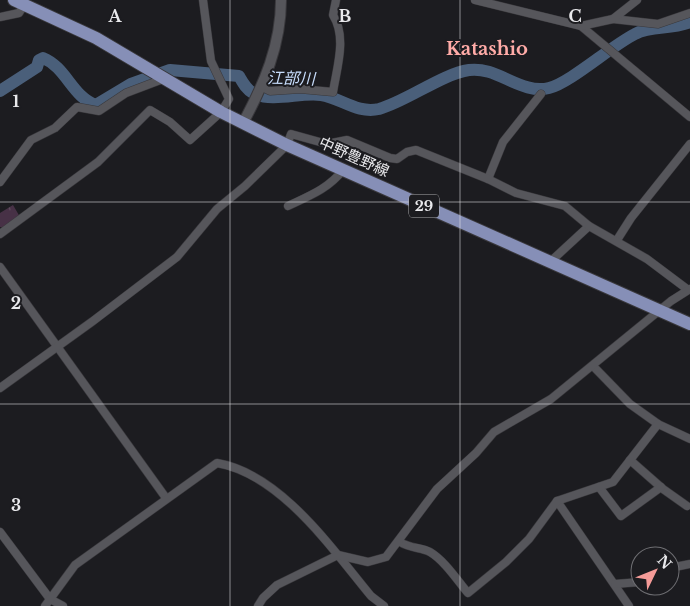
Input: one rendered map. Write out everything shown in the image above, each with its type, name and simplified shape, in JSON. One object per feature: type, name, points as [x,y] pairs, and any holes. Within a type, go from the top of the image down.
[{"type":"main road","name":"中野豊野線","points":[[19,2],[96,38],[162,79],[221,112],[287,145],[690,324]]},
{"type":"street","points":[[0,234],[98,162],[150,110],[170,122],[190,140],[221,112],[229,99],[211,61],[203,0]]},
{"type":"street","points":[[243,123],[262,88],[279,34],[281,0]]},
{"type":"street","points":[[262,88],[270,91],[300,88],[332,92],[339,55],[340,26],[333,15],[336,0]]},
{"type":"street","points":[[475,0],[581,26],[613,19],[658,24],[690,13]]},
{"type":"street","points":[[613,19],[637,0]]},
{"type":"street","points":[[0,17],[19,13],[19,2]]},
{"type":"street","points":[[581,26],[690,117]]},
{"type":"street","points":[[0,182],[31,140],[55,128],[77,107],[99,111],[126,92],[162,79]]},
{"type":"street","points":[[488,179],[503,142],[541,94]]},
{"type":"street","points":[[0,388],[177,257],[217,209],[245,186],[287,145],[291,134],[327,144],[347,140],[390,158],[397,159],[407,152],[416,150],[488,179],[516,193],[565,206],[589,226],[617,240],[689,289],[551,399],[494,432],[476,453],[437,489],[400,542],[386,558],[368,562],[338,556],[278,584],[263,598],[258,606]]},
{"type":"street","points":[[617,240],[631,218],[690,144]]},
{"type":"street","points":[[288,206],[321,191],[334,182],[343,170]]},
{"type":"street","points":[[550,262],[589,226]]},
{"type":"street","points":[[0,268],[166,498]]},
{"type":"street","points":[[593,366],[630,404],[658,424],[690,439]]},
{"type":"street","points":[[400,542],[407,547],[428,550],[439,558],[468,593],[506,562],[529,539],[557,501],[613,482],[658,424]]},
{"type":"street","points":[[630,460],[660,487],[687,506]]},
{"type":"street","points":[[47,603],[75,565],[216,464],[231,466],[261,481],[300,512],[372,596],[384,606]]},
{"type":"street","points":[[599,487],[621,516],[660,487]]},
{"type":"street","points":[[557,501],[615,584],[628,606]]},
{"type":"street","points":[[0,532],[47,603],[63,606]]},
{"type":"street","points":[[615,584],[630,583]]},
{"type":"green space","points":[[13,205],[20,217],[8,229],[0,227],[0,213]]},
{"type":"waterway","name":"江部川","points":[[0,91],[37,67],[39,60],[43,58],[58,68],[81,96],[96,105],[131,84],[170,70],[239,76],[248,90],[261,96],[321,95],[356,108],[371,110],[390,105],[447,77],[469,70],[489,72],[529,88],[549,88],[568,79],[641,31],[690,22]]},
{"type":"district","name":"Katashio","points":[[487,49]]}]
